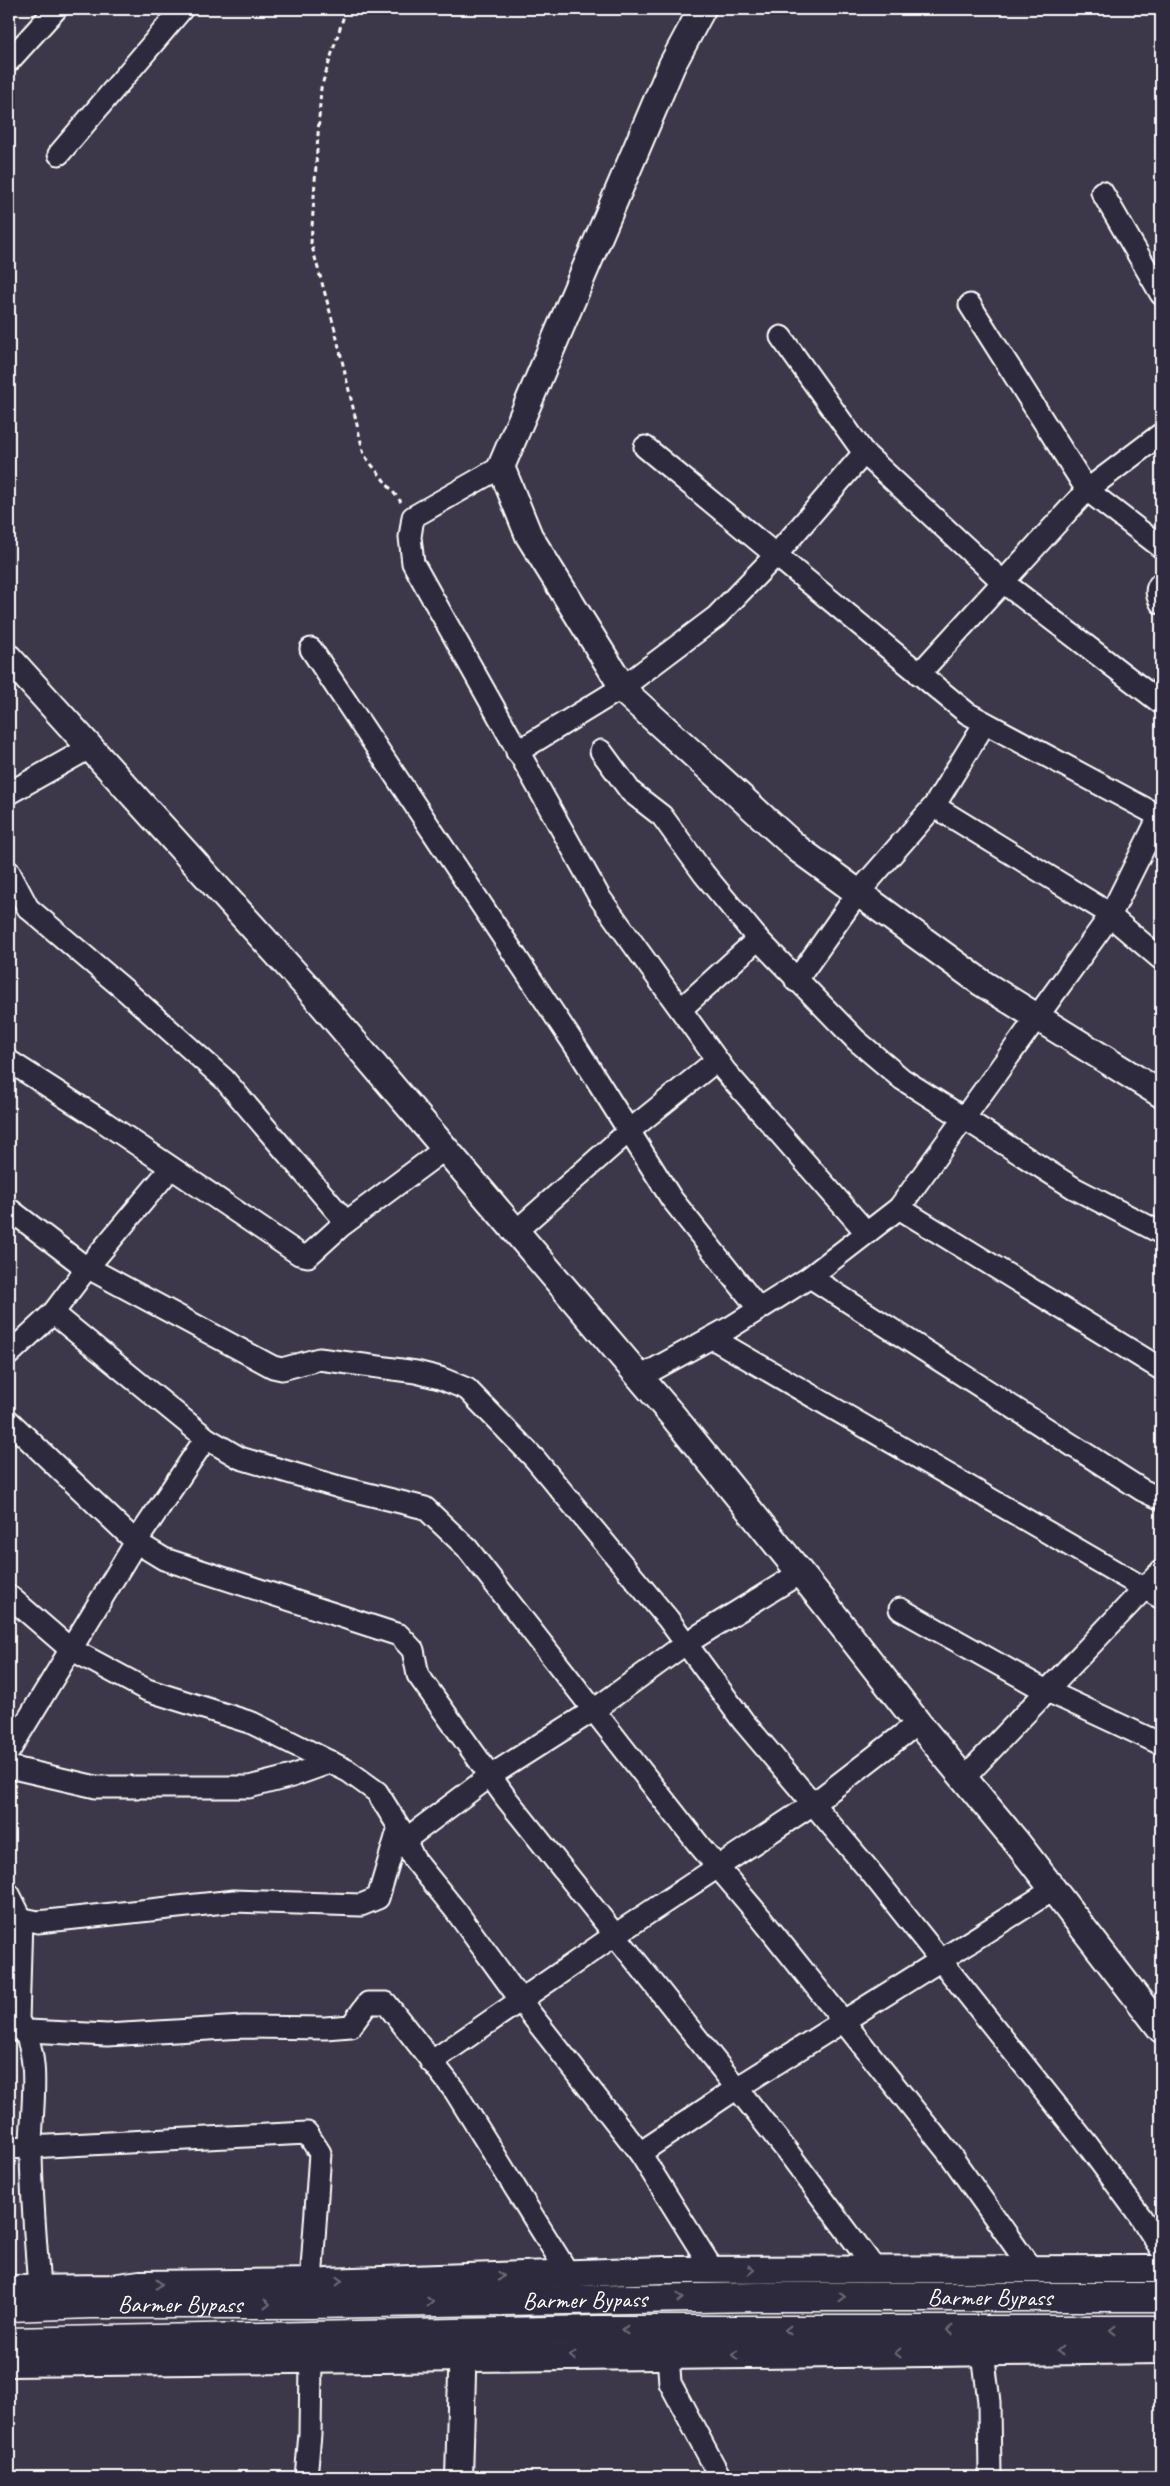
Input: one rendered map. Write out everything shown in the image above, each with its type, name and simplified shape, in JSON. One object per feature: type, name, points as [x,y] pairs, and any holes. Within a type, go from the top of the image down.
[{"type":"highway","name":"Barmer Bypass","points":[[9,2307],[90,2296],[310,2304],[758,2297],[1161,2297]]},
{"type":"highway","name":"Barmer Bypass","points":[[9,2342],[463,2346],[598,2330],[1161,2330]]},
{"type":"street","points":[[9,61],[56,9]]},
{"type":"street","points":[[59,154],[182,9]]},
{"type":"street","points":[[702,9],[672,65],[501,467],[413,517],[410,538],[413,563],[600,898],[717,1060],[867,1233]]},
{"type":"street","points":[[1102,192],[1161,294]]},
{"type":"street","points":[[970,305],[1087,490],[1161,547]]},
{"type":"street","points":[[780,337],[864,453],[1003,582],[1161,703]]},
{"type":"street","points":[[918,674],[1087,490],[1161,434]]},
{"type":"street","points":[[640,1377],[712,1338],[810,1277],[899,1208],[1110,916],[1161,815],[967,714],[645,446]]},
{"type":"street","points":[[517,752],[623,687],[716,617],[776,555],[864,453]]},
{"type":"street","points":[[501,467],[529,536],[627,694],[798,849],[982,983],[1161,1094]]},
{"type":"street","points":[[1161,583],[1158,586],[1157,596],[1161,603]]},
{"type":"street","points":[[311,649],[580,1053],[671,1198],[759,1309]]},
{"type":"street","points":[[9,658],[310,990],[640,1377],[800,1573],[918,1723],[965,1777],[1054,1889],[1161,2030]]},
{"type":"street","points":[[796,980],[858,893],[934,806],[985,723]]},
{"type":"street","points":[[9,793],[91,747]]},
{"type":"street","points":[[601,751],[631,792],[662,816],[704,874],[758,939],[856,1040],[902,1080],[1074,1188],[1161,1233]]},
{"type":"street","points":[[934,806],[1110,916],[1161,959]]},
{"type":"street","points":[[9,872],[28,908],[112,979],[224,1079],[346,1222]]},
{"type":"street","points":[[681,1009],[758,939]]},
{"type":"street","points":[[516,1231],[629,1131],[717,1060]]},
{"type":"street","points":[[9,1061],[299,1254],[308,1256],[346,1222],[446,1148]]},
{"type":"street","points":[[9,1354],[53,1313],[87,1268],[171,1168]]},
{"type":"street","points":[[899,1208],[1161,1369]]},
{"type":"street","points":[[9,1210],[87,1268],[274,1367],[282,1369],[319,1359],[416,1372],[459,1384],[535,1459],[668,1619],[743,1721],[941,1961],[1087,2144],[1140,2216],[1161,2249]]},
{"type":"street","points":[[810,1277],[1142,1490],[1161,1499]]},
{"type":"street","points":[[53,1313],[206,1438],[240,1458],[339,1487],[425,1508],[467,1548],[717,1866],[951,2156],[1032,2270]]},
{"type":"street","points":[[712,1338],[1152,1593]]},
{"type":"street","points":[[9,1421],[136,1542],[164,1559],[399,1635],[413,1650],[418,1675],[490,1776],[737,2088],[876,2270]]},
{"type":"street","points":[[9,1751],[69,1648],[136,1542],[206,1438]]},
{"type":"street","points":[[965,1777],[1047,1691],[1152,1593],[1161,1571]]},
{"type":"street","points":[[15,1917],[38,1922],[234,1901],[361,1905],[378,1898],[402,1834],[594,1710],[685,1644],[800,1573]]},
{"type":"street","points":[[9,1596],[69,1648],[147,1690],[252,1723],[348,1771],[377,1792],[402,1834],[414,1859],[456,1911],[522,2001],[640,2153],[713,2270]]},
{"type":"street","points":[[900,1609],[1047,1691],[1161,1744]]},
{"type":"street","points":[[431,2062],[717,1866],[813,1804],[918,1723]]},
{"type":"street","points":[[9,1766],[96,1787],[249,1787],[292,1776],[331,1762]]},
{"type":"street","points":[[640,2153],[737,2088],[845,2023],[1054,1889]]},
{"type":"street","points":[[9,1894],[15,1917],[17,2031],[34,2072],[31,2147],[38,2289]]},
{"type":"street","points":[[17,2031],[108,2035],[243,2028],[326,2028],[351,2026],[368,2004],[386,2003],[455,2091],[568,2273]]},
{"type":"street","points":[[9,2148],[306,2133],[320,2153],[311,2282]]},
{"type":"street","points":[[9,2289],[38,2289],[90,2296],[140,2284],[311,2282],[568,2273],[713,2270],[1161,2270]]},
{"type":"street","points":[[459,2477],[463,2346]]},
{"type":"street","points":[[9,2363],[311,2362],[463,2346],[668,2355],[1161,2350]]},
{"type":"street","points":[[983,2352],[988,2402],[990,2477]]},
{"type":"street","points":[[668,2355],[670,2383],[720,2477]]},
{"type":"street","points":[[306,2477],[310,2434],[311,2362]]},
{"type":"path","points":[[346,9],[321,88],[311,242],[335,330],[364,455],[413,517]]}]
